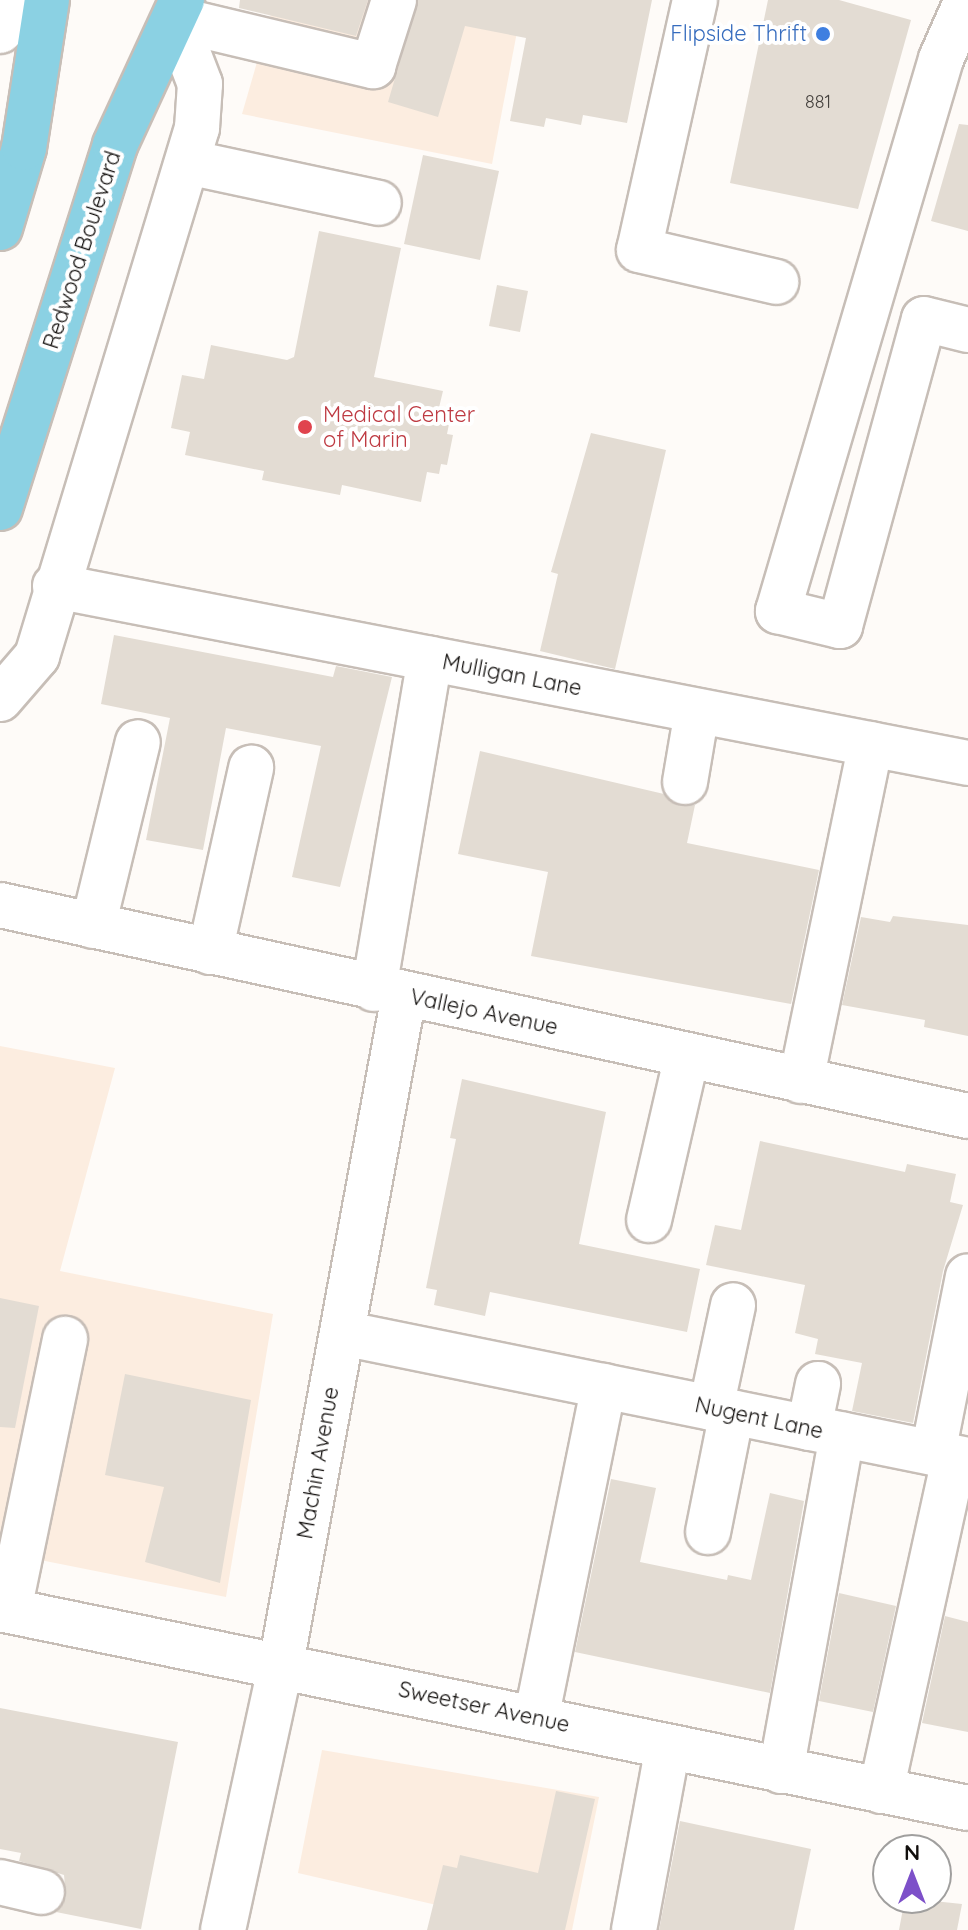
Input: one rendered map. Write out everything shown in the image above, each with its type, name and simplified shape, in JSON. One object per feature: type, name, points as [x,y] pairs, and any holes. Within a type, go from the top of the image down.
[{"type":"main road","points":[[0,228],[24,148],[47,0]]},
{"type":"main road","name":"Redwood Boulevard","points":[[0,508],[115,145],[178,9]]},
{"type":"street","points":[[0,31],[31,0]]},
{"type":"street","points":[[178,9],[373,66],[394,0]]},
{"type":"street","points":[[695,0],[639,250],[776,282]]},
{"type":"street","points":[[967,0],[941,59],[778,611],[840,626],[924,319],[968,330]]},
{"type":"street","points":[[0,699],[37,656],[55,586],[197,128],[200,84],[178,9]]},
{"type":"street","points":[[188,162],[379,203]]},
{"type":"street","name":"Mulligan Lane","points":[[55,586],[968,763]]},
{"type":"street","name":"Machin Avenue","points":[[223,1930],[281,1664],[342,1333],[389,992],[430,659]]},
{"type":"street","points":[[685,782],[697,711]]},
{"type":"street","points":[[93,926],[138,742]]},
{"type":"street","points":[[801,1081],[871,744]]},
{"type":"street","points":[[210,952],[251,768]]},
{"type":"street","name":"Vallejo Avenue","points":[[0,905],[968,1116]]},
{"type":"street","points":[[649,1220],[687,1056]]},
{"type":"street","points":[[881,1791],[952,1457],[968,1276]]},
{"type":"street","points":[[708,1532],[733,1305]]},
{"type":"street","name":"Nugent Lane","points":[[342,1333],[826,1431],[781,1771]]},
{"type":"street","points":[[4,1610],[65,1339]]},
{"type":"street","points":[[818,1384],[826,1431],[952,1457]]},
{"type":"street","points":[[536,1719],[604,1386]]},
{"type":"street","name":"Sweetser Avenue","points":[[4,1610],[281,1664],[968,1808]]},
{"type":"street","points":[[634,1930],[668,1747]]},
{"type":"street","points":[[0,1882],[42,1892]]},
{"type":"shaded area","points":[[275,0],[523,0],[492,164],[242,114]]},
{"type":"shaded area","points":[[0,1046],[115,1068],[60,1271],[273,1314],[226,1597],[0,1552]]},
{"type":"shaded area","points":[[322,1750],[599,1797],[572,1930],[544,1930],[298,1873]]},
{"type":"building","points":[[240,0],[368,0],[356,36],[239,8]]},
{"type":"building","points":[[418,0],[652,0],[627,123],[583,115],[581,125],[546,118],[544,127],[510,121],[526,38],[465,26],[438,117],[388,102]]},
{"type":"building","points":[[768,0],[839,0],[911,20],[858,209],[730,183]]},
{"type":"building","points":[[959,124],[968,125],[968,231],[931,221]]},
{"type":"building","points":[[423,155],[499,171],[480,260],[404,244]]},
{"type":"building","points":[[319,231],[401,248],[374,377],[443,391],[437,416],[450,419],[447,434],[453,435],[447,465],[441,464],[439,474],[427,472],[421,502],[342,485],[340,495],[262,480],[264,471],[185,455],[190,432],[171,428],[182,375],[204,379],[211,345],[287,360],[294,357]]},
{"type":"building","points":[[497,285],[528,291],[520,332],[489,326]]},
{"type":"building","points":[[591,433],[666,450],[615,669],[540,651],[558,574],[551,572]]},
{"type":"building","points":[[114,635],[333,677],[336,666],[392,677],[340,887],[292,877],[321,746],[226,728],[203,850],[146,840],[170,718],[101,704]]},
{"type":"building","points":[[480,751],[664,794],[680,806],[695,805],[687,843],[819,870],[791,1004],[531,956],[548,872],[458,854]]},
{"type":"building","points":[[893,916],[968,925],[968,1036],[924,1027],[925,1020],[842,1005],[861,917],[890,922]]},
{"type":"building","points":[[462,1079],[606,1112],[579,1244],[700,1269],[687,1332],[490,1292],[485,1316],[434,1305],[437,1290],[426,1288],[456,1139],[450,1138]]},
{"type":"building","points":[[760,1141],[905,1172],[907,1164],[956,1174],[950,1202],[963,1205],[943,1271],[913,1423],[852,1411],[862,1363],[815,1354],[818,1339],[795,1333],[805,1285],[706,1265],[715,1225],[741,1230]]},
{"type":"building","points":[[0,1298],[39,1306],[15,1428],[0,1427]]},
{"type":"building","points":[[125,1374],[251,1400],[220,1583],[145,1562],[164,1487],[105,1475]]},
{"type":"building","points":[[611,1479],[656,1488],[640,1562],[727,1580],[728,1575],[751,1580],[770,1493],[804,1501],[770,1693],[575,1652]]},
{"type":"building","points":[[839,1593],[896,1606],[873,1712],[819,1701]]},
{"type":"building","points":[[945,1616],[968,1622],[968,1732],[922,1723]]},
{"type":"building","points":[[0,1708],[178,1742],[141,1929],[56,1912],[66,1897],[64,1875],[19,1861],[21,1853],[0,1849]]},
{"type":"building","points":[[556,1791],[595,1799],[565,1930],[427,1930],[443,1865],[457,1868],[460,1855],[538,1873]]},
{"type":"building","points":[[680,1821],[811,1849],[794,1930],[659,1930]]},
{"type":"building","points":[[952,1903],[962,1904],[957,1930],[899,1930],[902,1914],[952,1914]]},
{"type":"place","name":"Flipside Thrift","points":[[823,34]]},
{"type":"place","name":"Medical Center of Marin","points":[[305,427]]}]
